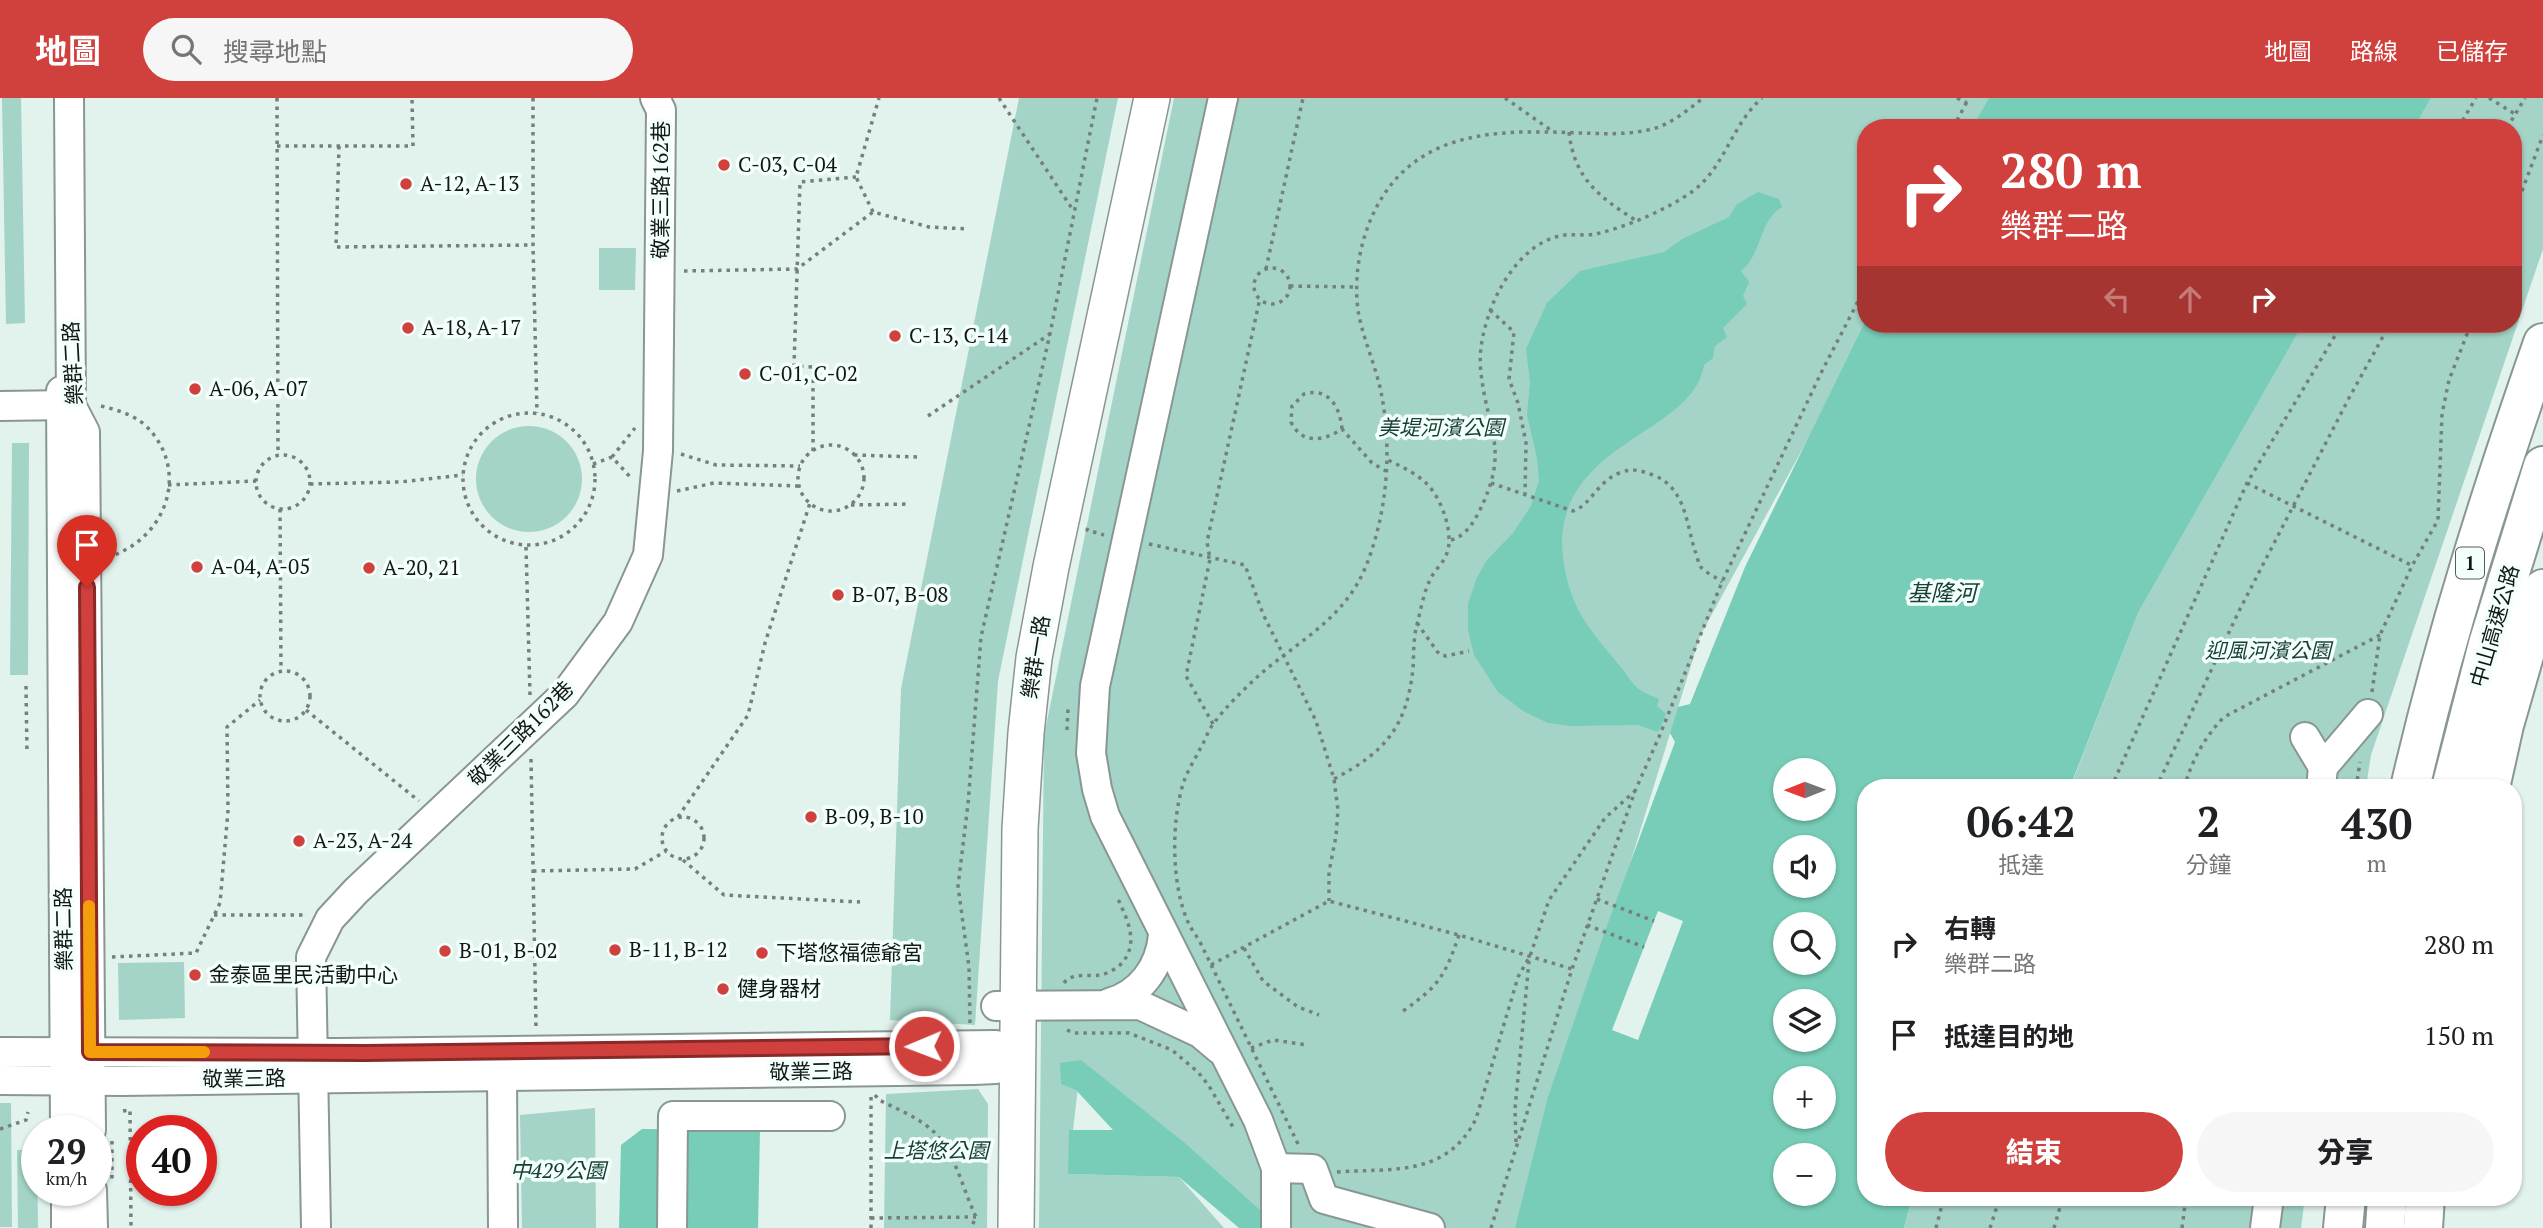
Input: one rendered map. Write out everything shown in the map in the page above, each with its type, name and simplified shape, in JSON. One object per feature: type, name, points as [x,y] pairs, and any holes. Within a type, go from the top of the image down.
[{"type":"highway","name":"1","points":[[2412,779],[2434,686],[2487,505],[2543,342]]},
{"type":"highway","name":"中山高速公路","points":[[2454,779],[2488,644],[2543,466]]},
{"type":"highway","name":"中山高速公路","points":[[2492,779],[2504,725],[2543,589]]},
{"type":"highway","points":[[2343,1228],[2345,1206]]},
{"type":"highway","points":[[2385,1228],[2386,1206]]},
{"type":"highway","points":[[2423,1228],[2424,1206]]},
{"type":"main road","name":"樂群一路","points":[[1016,1228],[999,1035],[998,827],[1013,654],[1033,545],[1129,98]]},
{"type":"main road","name":"樂群一路","points":[[985,1222],[999,1035],[1034,657],[1152,98]]},
{"type":"street","name":"樂群二路","points":[[58,98],[66,404],[85,432],[77,1065],[68,1115]]},
{"type":"street","name":"樂群二路","points":[[66,404],[69,98]]},
{"type":"street","name":"敬業三路162巷","points":[[316,1228],[311,957],[330,919],[356,891],[565,694],[618,622],[648,555],[646,489],[658,452],[661,271],[662,110],[655,98]]},
{"type":"street","points":[[1223,98],[1095,686],[1091,753],[1105,816],[1163,935],[1239,1052],[1258,1120],[1276,1168],[1276,1228]]},
{"type":"street","points":[[0,405],[66,404]]},
{"type":"street","points":[[2322,777],[2368,714]]},
{"type":"street","points":[[2305,737],[2322,777]]},
{"type":"street","points":[[999,1035],[1124,999],[1143,982],[1160,956],[1163,935]]},
{"type":"street","points":[[1106,1004],[1140,1005],[1239,1052]]},
{"type":"street","name":"敬業三路","points":[[0,1052],[77,1065],[313,1065],[999,1035]]},
{"type":"street","name":"敬業三路","points":[[313,1065],[502,1076],[999,1035]]},
{"type":"street","name":"樂群二路","points":[[77,1065],[95,1115]]},
{"type":"street","name":"敬業三路","points":[[0,1080],[77,1065]]},
{"type":"street","points":[[502,1076],[503,1228]]},
{"type":"street","points":[[672,1228],[673,1116],[830,1116]]},
{"type":"street","points":[[1276,1168],[1313,1169],[1324,1199],[1430,1228]]},
{"type":"street","points":[[66,1206],[66,1228]]},
{"type":"street","points":[[93,1228],[98,1206]]},
{"type":"street","points":[[2265,1228],[2268,1206]]},
{"type":"path","points":[[277,98],[278,455]]},
{"type":"path","points":[[277,146],[413,146],[412,98]]},
{"type":"path","points":[[533,98],[537,413]]},
{"type":"path","points":[[873,212],[856,177],[879,98]]},
{"type":"path","points":[[999,98],[1073,211]]},
{"type":"path","points":[[999,1035],[969,968],[958,886],[968,804],[981,637],[1050,334],[1097,98]]},
{"type":"path","points":[[1266,269],[1303,98]]},
{"type":"path","points":[[1505,98],[1553,132]]},
{"type":"path","points":[[1634,791],[1605,818],[1549,900],[1530,956],[1518,977],[1476,1119],[1467,1136],[1445,1156],[1422,1166],[1328,1173],[1313,1169],[1239,1052],[1211,965],[1188,921],[1178,883],[1175,841],[1177,813],[1184,780],[1213,724],[1256,678],[1326,623],[1365,570],[1377,536],[1382,515],[1386,459],[1382,399],[1360,317],[1357,287],[1365,233],[1387,190],[1406,168],[1464,138],[1522,131],[1610,134],[1658,127],[1683,115],[1703,98]]},
{"type":"path","points":[[1451,540],[1461,538],[1474,521],[1491,483],[1496,464],[1496,440],[1481,373],[1480,346],[1490,310],[1510,273],[1525,256],[1547,239],[1564,235],[1592,235],[1618,228],[1693,191],[1706,179],[1745,116],[1762,98]]},
{"type":"path","points":[[1957,98],[1968,100],[1958,119]]},
{"type":"path","points":[[2463,119],[2476,98]]},
{"type":"path","points":[[2489,98],[2515,114]]},
{"type":"path","points":[[2512,119],[2525,98]]},
{"type":"path","points":[[1569,132],[1572,153],[1581,175],[1595,190],[1635,220]]},
{"type":"path","points":[[2522,191],[2543,135]]},
{"type":"path","points":[[339,146],[336,247],[533,245]]},
{"type":"path","points":[[813,451],[813,367],[794,366],[800,182],[856,177]]},
{"type":"path","points":[[661,271],[797,269],[873,212]]},
{"type":"path","points":[[873,212],[929,226],[969,229]]},
{"type":"path","points":[[1266,269],[1285,273],[1290,286],[1289,293],[1279,303],[1265,303],[1254,286],[1260,273],[1266,269]]},
{"type":"path","points":[[1290,286],[1357,287]]},
{"type":"path","points":[[1213,724],[1186,676],[1210,559],[1207,542],[1260,298]]},
{"type":"path","points":[[1491,1228],[1572,969],[1590,926],[1634,791],[1722,582],[1857,303]]},
{"type":"path","points":[[1490,310],[1514,332],[1509,379],[1518,403],[1526,443],[1525,493]]},
{"type":"path","points":[[2115,779],[2247,484],[2337,333]]},
{"type":"path","points":[[2160,779],[2238,612],[2385,333]]},
{"type":"path","points":[[2186,779],[2206,736],[2224,717],[2380,635],[2412,566],[2438,520],[2442,414],[2449,380],[2467,333]]},
{"type":"path","points":[[928,416],[1050,334]]},
{"type":"path","points":[[1342,429],[1334,435],[1316,440],[1300,435],[1291,422],[1292,406],[1304,394],[1320,392],[1334,401],[1341,417],[1342,429],[1372,463],[1386,471]]},
{"type":"path","points":[[101,406],[123,411],[144,425],[160,445],[168,469],[169,495],[160,519],[144,539],[123,553],[103,559]]},
{"type":"path","points":[[516,413],[537,413],[558,419],[576,431],[589,449],[593,464],[594,492],[587,512],[573,529],[554,541],[526,547],[510,543],[491,533],[475,517],[466,497],[463,475],[468,454],[479,435],[496,421],[516,413]]},
{"type":"path","points":[[593,464],[612,457],[642,418]]},
{"type":"path","points":[[851,505],[863,486],[861,464],[845,448],[834,445],[813,451],[800,466],[799,486],[810,503],[819,509],[830,512],[851,505],[911,504]]},
{"type":"path","points":[[658,452],[679,454],[716,465],[800,466]]},
{"type":"path","points":[[278,455],[296,458],[308,471],[310,484],[306,497],[293,508],[280,509],[267,504],[261,498],[256,481],[263,464],[278,455]]},
{"type":"path","points":[[854,455],[919,457]]},
{"type":"path","points":[[612,457],[646,489],[714,483],[799,486]]},
{"type":"path","points":[[1334,779],[1360,765],[1383,747],[1406,709],[1411,688],[1417,623],[1430,579],[1446,557],[1451,540],[1445,517],[1428,485],[1408,470],[1386,459]]},
{"type":"path","points":[[1491,483],[1573,511],[1581,509],[1598,487],[1624,471],[1640,470],[1660,478],[1675,489],[1684,508],[1700,566],[1722,582]]},
{"type":"path","points":[[310,484],[400,482],[463,475]]},
{"type":"path","points":[[168,485],[256,481]]},
{"type":"path","points":[[2247,484],[2412,566]]},
{"type":"path","points":[[810,503],[765,643],[748,715],[678,817],[666,825],[662,838],[670,856],[683,860],[724,895],[860,902]]},
{"type":"path","points":[[280,509],[281,670]]},
{"type":"path","points":[[1087,530],[1114,537]]},
{"type":"path","points":[[1148,544],[1245,565],[1264,614],[1316,721],[1334,779],[1338,810],[1329,872],[1329,901]]},
{"type":"path","points":[[526,547],[536,1030]]},
{"type":"path","points":[[1417,623],[1439,654],[1446,656],[1469,652]]},
{"type":"path","points":[[281,670],[297,673],[308,685],[311,693],[306,710],[293,720],[276,720],[268,715],[260,701],[262,684],[281,670]]},
{"type":"path","points":[[26,686],[27,754]]},
{"type":"path","points":[[110,957],[196,953],[220,903],[228,811],[227,727],[260,701]]},
{"type":"path","points":[[306,710],[421,802]]},
{"type":"path","points":[[678,817],[693,819],[699,824],[704,837],[696,855],[683,860]]},
{"type":"path","points":[[534,871],[635,869],[666,851]]},
{"type":"path","points":[[1599,900],[1654,921]]},
{"type":"path","points":[[1211,965],[1329,901],[1459,935],[1572,969]]},
{"type":"path","points":[[214,915],[316,915]]},
{"type":"path","points":[[1590,926],[1644,947]]},
{"type":"path","points":[[1403,1011],[1437,985],[1447,970],[1459,935]]},
{"type":"path","points":[[1244,947],[1263,981],[1298,1007],[1319,1015]]},
{"type":"path","points":[[1516,1144],[1515,1109],[1530,956]]},
{"type":"path","points":[[1239,1052],[1273,1040],[1308,1045]]},
{"type":"path","points":[[870,1228],[871,1090],[878,1100],[919,1120],[935,1132],[949,1150],[985,1222]]},
{"type":"path","points":[[123,1111],[130,1110],[131,1228]]},
{"type":"path","points":[[0,1129],[26,1119],[28,1112]]},
{"type":"path","points":[[1936,1228],[1942,1206]]},
{"type":"path","points":[[1990,1228],[1997,1206]]},
{"type":"path","points":[[2054,1228],[2060,1206]]},
{"type":"path","points":[[2182,1228],[2185,1206]]},
{"type":"path","points":[[871,1218],[985,1222]]},
{"type":"path","points":[[971,1228],[985,1222]]},
{"type":"green space","points":[[2,98],[21,98],[25,323],[6,324]]},
{"type":"green space","points":[[1019,98],[1118,98],[998,681],[975,1025],[890,1020],[901,689]]},
{"type":"green space","name":"美堤河濱公園","points":[[1174,98],[1995,98],[1984,119],[1857,119],[1857,333],[1866,333],[1700,636],[1518,1228],[1281,1228],[1081,1061],[1068,1174],[1179,1177],[1224,1228],[1039,1228],[1044,736]]},
{"type":"green space","name":"迎風河濱公園","points":[[2431,98],[2543,98],[2543,249],[2522,311],[2522,119],[2419,119]]},
{"type":"green space","points":[[599,248],[636,248],[635,290],[599,290]]},
{"type":"green space","name":"迎風河濱公園","points":[[2298,333],[2514,333],[2371,755],[2367,779],[2073,779],[2138,613]]},
{"type":"green space","points":[[529,426],[549,430],[566,442],[578,459],[582,479],[578,499],[566,516],[549,528],[529,532],[509,528],[492,516],[480,499],[476,479],[480,459],[492,442],[509,430]]},
{"type":"green space","points":[[12,443],[29,443],[28,675],[10,675]]},
{"type":"green space","points":[[184,962],[185,1018],[119,1020],[118,963]]},
{"type":"green space","name":"上塔悠公園","points":[[978,1089],[988,1104],[987,1228],[884,1228],[886,1094]]},
{"type":"green space","points":[[0,1103],[11,1103],[12,1227],[0,1227]]},
{"type":"green space","name":"中429公園","points":[[595,1108],[596,1228],[522,1228],[520,1115]]},
{"type":"green space","points":[[17,1150],[21,1150],[21,1206],[38,1206],[38,1228],[18,1228]]},
{"type":"green space","points":[[1910,1206],[2304,1206],[2301,1228],[1904,1228]]},
{"type":"water","points":[[1989,98],[2431,98],[2419,119],[1977,119]]},
{"type":"water","points":[[1758,192],[1779,199],[1782,207],[1774,213],[1753,256],[1741,271],[1749,282],[1743,296],[1747,304],[1723,328],[1727,337],[1715,346],[1713,358],[1704,365],[1695,388],[1677,408],[1604,460],[1583,482],[1568,510],[1562,544],[1567,581],[1581,615],[1637,688],[1659,699],[1657,706],[1666,714],[1658,732],[1638,725],[1570,726],[1548,723],[1523,711],[1498,692],[1474,655],[1468,630],[1468,604],[1476,580],[1486,561],[1513,533],[1531,506],[1539,480],[1527,415],[1530,383],[1526,349],[1547,303],[1580,271],[1664,252],[1682,239],[1729,217],[1737,204]]},
{"type":"water","name":"基隆河","points":[[1860,333],[2298,333],[2138,613],[2073,779],[1857,779],[1857,1206],[1910,1206],[1904,1228],[1515,1228],[1548,1097],[1605,931],[1675,742],[1670,733],[1678,707],[1690,704],[1745,567]]},
{"type":"water","points":[[1081,1060],[1186,1144],[1280,1228],[1239,1228],[1179,1177],[1068,1174],[1069,1130],[1113,1130],[1076,1090],[1061,1084],[1060,1063]]},
{"type":"water","points":[[642,1129],[760,1130],[758,1228],[619,1228],[621,1145]]},
{"type":"pier","points":[[1658,911],[1683,921],[1638,1040],[1612,1030]]},
{"type":"slow traffic","points":[[89,906],[90,1052],[204,1052]]},
{"type":"place","name":"C-03, C-04","points":[[724,165]]},
{"type":"place","name":"A-12, A-13","points":[[406,184]]},
{"type":"place","name":"A-18, A-17","points":[[408,328]]},
{"type":"place","name":"C-13, C-14","points":[[895,336]]},
{"type":"place","name":"C-01, C-02","points":[[745,374]]},
{"type":"place","name":"A-06, A-07","points":[[195,389]]},
{"type":"place","name":"A-04, A-05","points":[[197,567]]},
{"type":"place","name":"A-20, 21","points":[[369,568]]},
{"type":"place","name":"B-07, B-08","points":[[838,595]]},
{"type":"place","name":"B-09, B-10","points":[[811,817]]},
{"type":"place","name":"A-23, A-24","points":[[299,841]]},
{"type":"place","name":"B-11, B-12","points":[[615,950]]},
{"type":"place","name":"B-01, B-02","points":[[445,951]]},
{"type":"place","name":"下塔悠福德爺宮","points":[[762,953]]},
{"type":"place","name":"金泰區里民活動中心","points":[[195,975]]},
{"type":"place","name":"健身器材","points":[[723,989]]},
{"type":"route","points":[[87,587],[90,1052],[365,1053],[924,1046]]}]
